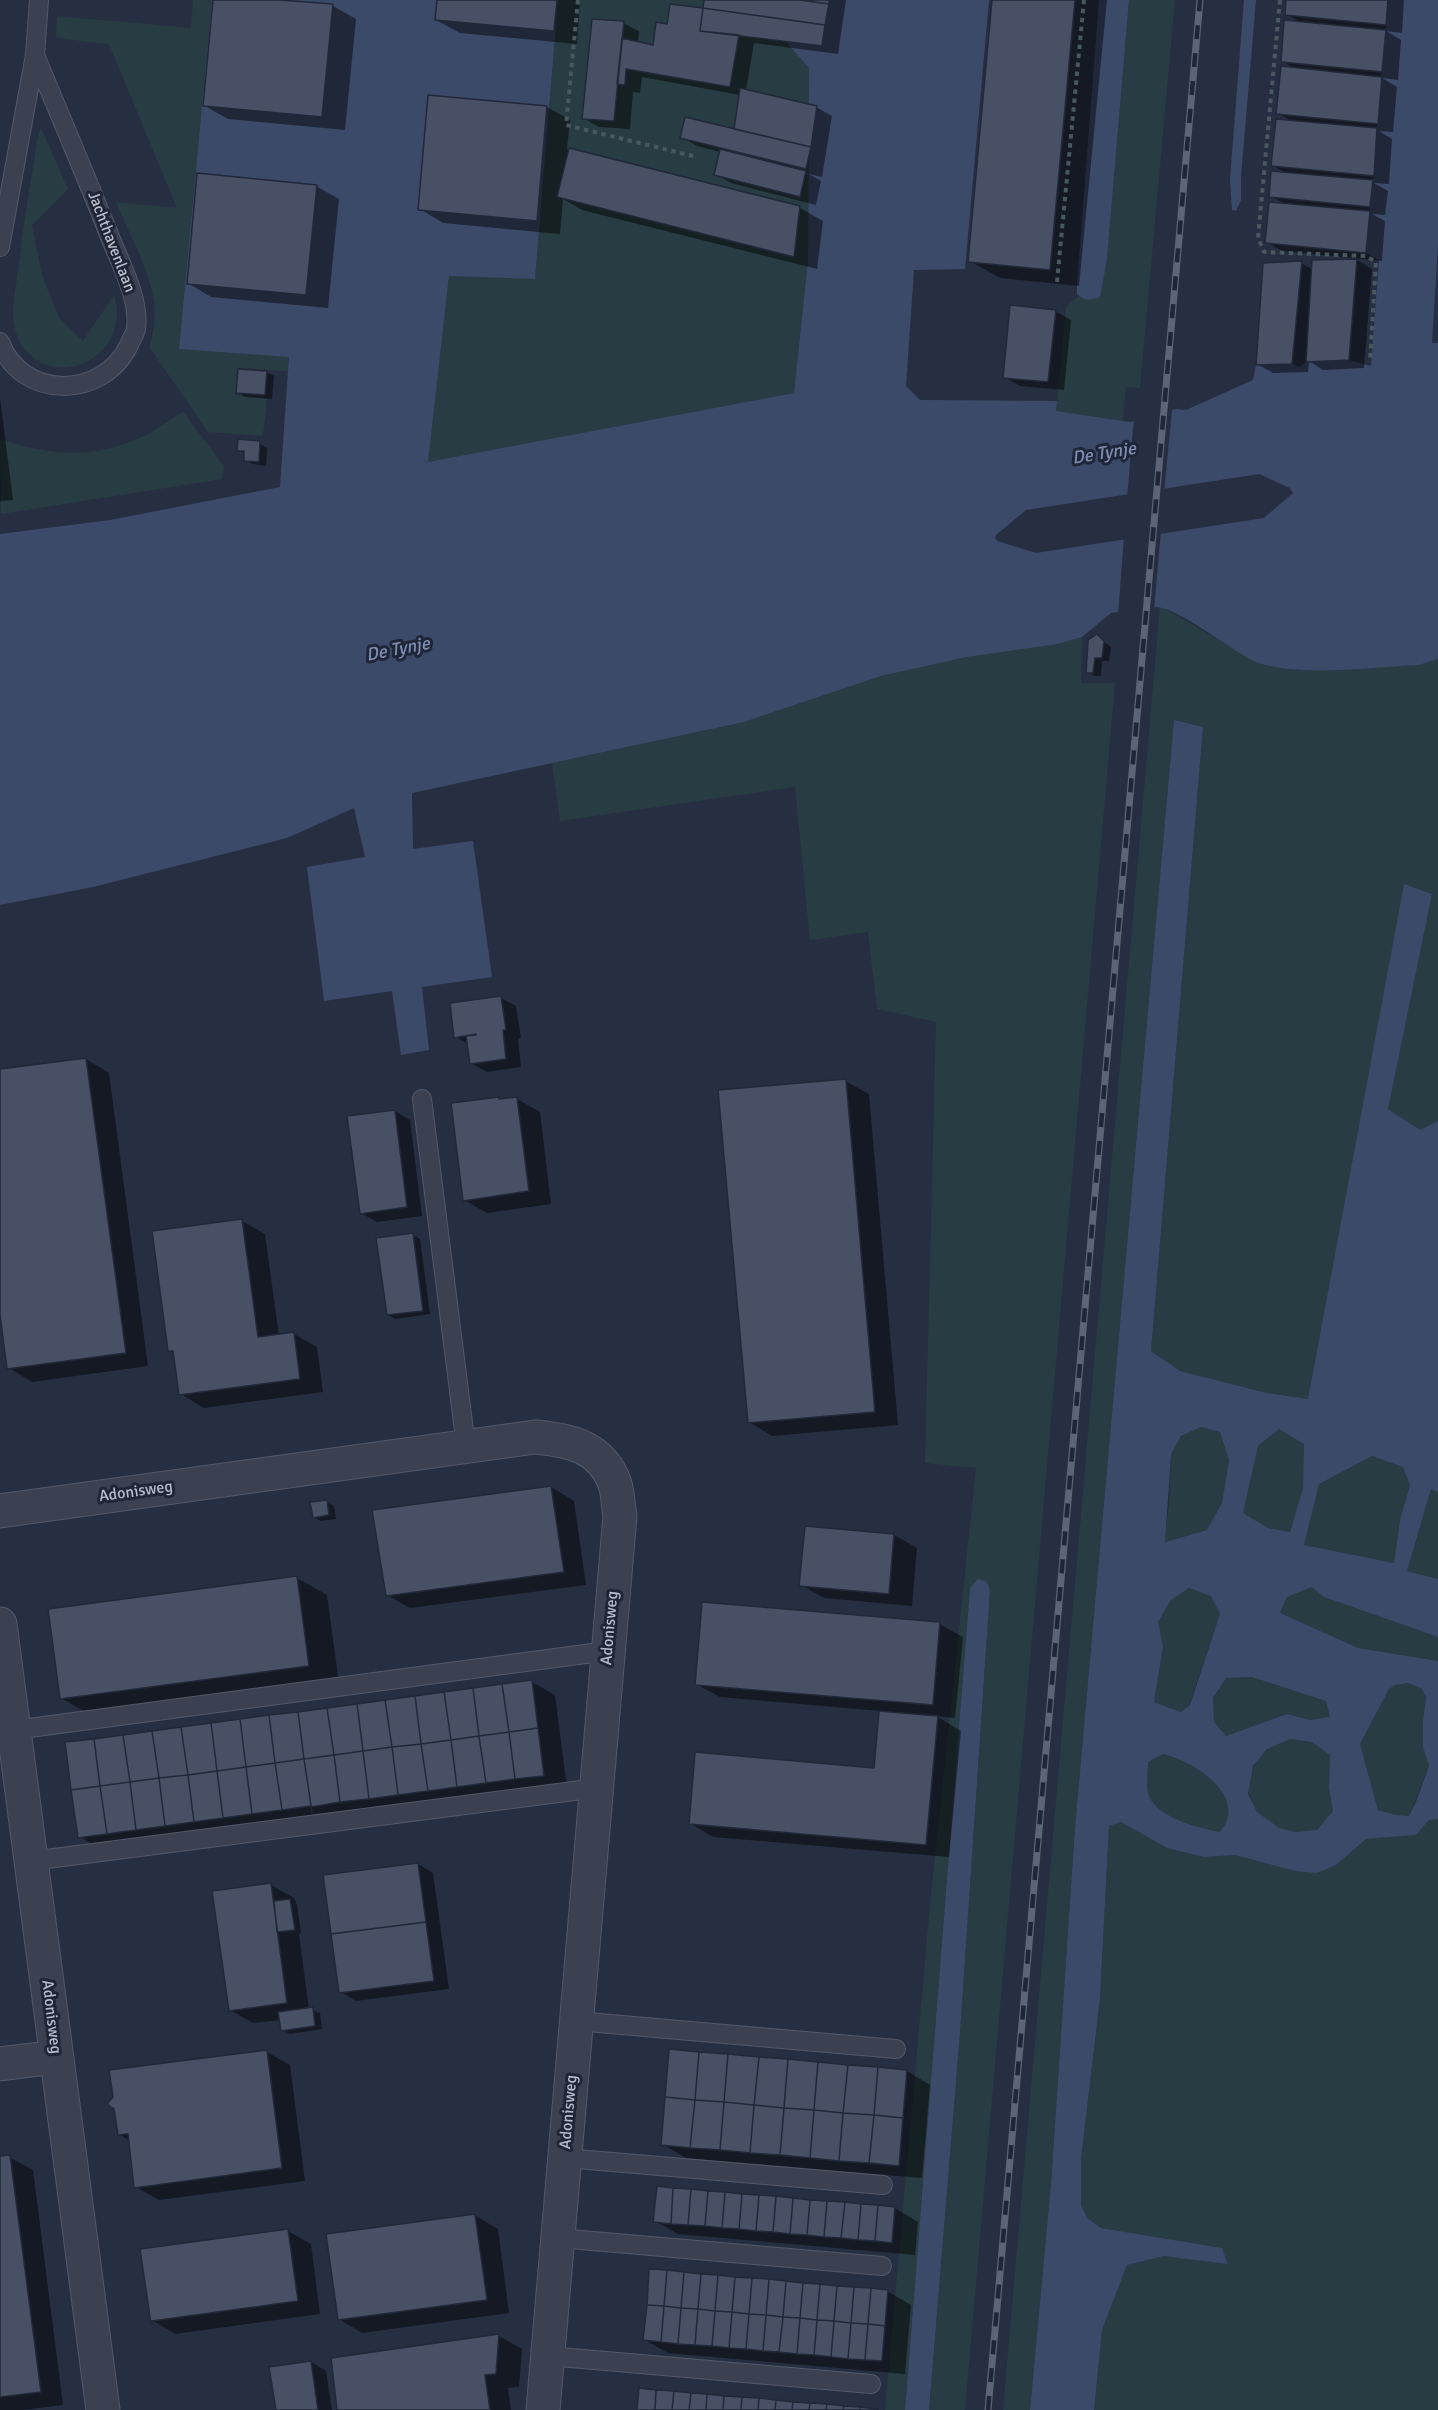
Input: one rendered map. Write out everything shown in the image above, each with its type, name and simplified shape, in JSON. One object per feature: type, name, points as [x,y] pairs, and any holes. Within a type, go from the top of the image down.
[{"type":"street","name":"Adonisweg","points":[[0,1511],[535,1437],[562,1440],[585,1447],[604,1462],[615,1485],[620,1516],[543,2410]]},
{"type":"street","name":"Adonisweg","points":[[0,1624],[103,2410]]},
{"type":"street","points":[[0,2064],[56,2057]]},
{"type":"lane","name":"Jachthavenlaan","points":[[0,247],[35,55],[39,0]]},
{"type":"lane","name":"Jachthavenlaan","points":[[0,342],[15,368],[48,386],[77,386],[105,375],[124,356],[136,330],[135,304],[35,55]]},
{"type":"lane","points":[[422,1099],[466,1446]]},
{"type":"lane","points":[[14,1730],[608,1651]]},
{"type":"lane","points":[[31,1862],[597,1788]]},
{"type":"lane","points":[[576,2021],[896,2049]]},
{"type":"lane","points":[[565,2158],[883,2185]]},
{"type":"lane","points":[[558,2238],[882,2266]]},
{"type":"lane","points":[[548,2356],[871,2384]]},
{"type":"path","points":[[578,0],[566,125],[697,157]]},
{"type":"path","points":[[1057,282],[1084,0]]},
{"type":"path","points":[[1280,0],[1258,238],[1264,252],[1365,256],[1376,262],[1370,361]]},
{"type":"shaded area","points":[[193,0],[212,0],[179,348],[289,356],[288,371],[238,368],[235,395],[267,398],[263,436],[208,432],[150,348],[155,313],[152,289],[116,202],[177,208],[109,44],[56,38],[57,16],[191,28]]},
{"type":"shaded area","points":[[558,0],[749,0],[809,68],[808,260],[794,393],[427,463],[449,276],[535,278]]},
{"type":"shaded area","points":[[1129,0],[1175,0],[1140,388],[1126,387],[1123,421],[1056,411],[1066,306],[1079,296],[1081,298],[1107,259]]},
{"type":"shaded area","points":[[41,128],[68,189],[32,225],[42,275],[59,318],[83,341],[114,295],[117,316],[113,335],[103,350],[89,361],[72,367],[55,367],[38,361],[21,344],[13,321],[25,215]]},
{"type":"shaded area","points":[[183,412],[224,466],[222,479],[1,514],[0,439],[34,449],[68,453],[102,450],[141,437]]},
{"type":"shaded area","points":[[1160,606],[1259,663],[1297,670],[1419,665],[1438,659],[1438,1121],[1420,1131],[1388,1109],[1432,894],[1404,885],[1308,1399],[1267,1393],[1180,1371],[1151,1351],[1203,727],[1174,720],[1075,1827],[1051,2184],[1030,2410],[1003,2410]]},
{"type":"shaded area","points":[[1082,637],[1081,683],[1115,683],[965,2410],[929,2410],[960,2033],[990,1590],[987,1582],[970,1588],[905,2410],[885,2410],[931,1894],[976,1468],[925,1463],[936,1022],[877,1009],[868,932],[810,940],[795,787],[560,821],[552,763],[744,722],[881,676],[967,657],[1058,644]]},
{"type":"shaded area","points":[[1201,1427],[1220,1431],[1229,1460],[1222,1503],[1207,1530],[1164,1542],[1169,1505],[1171,1454],[1181,1436]]},
{"type":"shaded area","points":[[1279,1429],[1304,1443],[1303,1488],[1290,1532],[1268,1528],[1243,1513],[1258,1446]]},
{"type":"shaded area","points":[[1372,1456],[1403,1467],[1410,1485],[1400,1520],[1394,1563],[1304,1545],[1319,1484]]},
{"type":"shaded area","points":[[1431,1489],[1438,1492],[1438,1579],[1407,1571]]},
{"type":"shaded area","points":[[1312,1587],[1324,1597],[1438,1637],[1438,1661],[1358,1648],[1280,1613],[1287,1597]]},
{"type":"shaded area","points":[[1189,1588],[1211,1595],[1220,1614],[1189,1705],[1181,1712],[1154,1702],[1163,1647],[1157,1622],[1170,1601]]},
{"type":"shaded area","points":[[1252,1677],[1326,1701],[1330,1717],[1310,1720],[1287,1714],[1226,1736],[1214,1722],[1213,1699],[1226,1678]]},
{"type":"shaded area","points":[[1408,1683],[1421,1688],[1426,1697],[1423,1747],[1429,1766],[1409,1816],[1395,1816],[1378,1810],[1360,1744],[1389,1689],[1395,1685]]},
{"type":"shaded area","points":[[1290,1739],[1312,1742],[1330,1755],[1329,1788],[1333,1811],[1317,1830],[1297,1832],[1279,1828],[1258,1812],[1252,1801],[1249,1789],[1250,1776],[1256,1763],[1268,1749]]},
{"type":"shaded area","points":[[1163,1754],[1189,1764],[1203,1773],[1223,1794],[1228,1806],[1227,1820],[1220,1833],[1180,1821],[1153,1804],[1147,1788],[1148,1762]]},
{"type":"shaded area","points":[[1438,1819],[1438,2410],[1094,2410],[1102,2330],[1127,2265],[1164,2256],[1228,2263],[1222,2248],[1101,2228],[1087,2218],[1081,2205],[1081,2159],[1100,1998],[1109,1826],[1121,1822],[1167,1848],[1204,1857],[1235,1855],[1295,1871],[1336,1865],[1366,1839],[1416,1835],[1429,1820]]},
{"type":"water","name":"De Tynje","points":[[212,0],[558,0],[535,279],[449,276],[428,462],[794,393],[808,260],[809,68],[749,0],[989,0],[965,269],[914,270],[906,386],[920,400],[1057,401],[1056,411],[1130,422],[1175,409],[1186,410],[1253,380],[1256,365],[1293,364],[1300,367],[1306,362],[1349,360],[1371,366],[1379,260],[1366,253],[1388,0],[1438,0],[1438,245],[1432,343],[1438,343],[1438,659],[1419,665],[1360,669],[1295,670],[1276,667],[1248,658],[1190,621],[1164,608],[1154,607],[1111,613],[1082,637],[1058,644],[967,657],[881,676],[744,722],[412,793],[413,849],[473,841],[492,977],[422,987],[429,1050],[401,1055],[392,991],[324,1001],[307,867],[365,857],[354,808],[287,838],[93,887],[0,905],[0,534],[110,520],[280,487],[289,357],[179,349]],"holes":[[[1259,474],[1290,488],[1293,493],[1264,518],[1036,553],[997,541],[995,538],[1026,510]]]},
{"type":"water","points":[[1099,0],[1129,0],[1107,259],[1100,297],[1087,300],[1077,294],[1077,283]]},
{"type":"water","points":[[1244,0],[1256,0],[1241,200],[1236,211],[1232,210],[1230,179]]},
{"type":"water","points":[[1174,720],[1203,727],[1151,1351],[1180,1371],[1267,1393],[1308,1399],[1404,884],[1432,894],[1388,1109],[1420,1130],[1438,1121],[1438,1492],[1431,1489],[1407,1571],[1438,1579],[1438,1637],[1324,1597],[1312,1587],[1287,1597],[1280,1613],[1358,1648],[1438,1661],[1438,1819],[1429,1820],[1416,1835],[1366,1839],[1336,1865],[1317,1873],[1295,1871],[1235,1855],[1204,1857],[1167,1848],[1121,1822],[1109,1826],[1100,1998],[1081,2159],[1081,2205],[1087,2218],[1101,2228],[1222,2248],[1228,2264],[1164,2256],[1127,2265],[1102,2330],[1094,2410],[1030,2410],[1051,2184],[1075,1827]],"holes":[[[1201,1427],[1220,1432],[1229,1460],[1222,1503],[1207,1530],[1165,1542],[1171,1454],[1181,1436]],[[1279,1429],[1304,1444],[1303,1488],[1290,1532],[1268,1528],[1243,1513],[1258,1446]],[[1372,1456],[1403,1467],[1410,1485],[1400,1520],[1394,1563],[1304,1545],[1319,1484]],[[1189,1588],[1211,1596],[1220,1614],[1190,1705],[1181,1712],[1154,1702],[1163,1647],[1158,1622],[1170,1601]],[[1252,1677],[1326,1701],[1330,1717],[1310,1720],[1287,1714],[1226,1736],[1214,1722],[1213,1698],[1226,1678]],[[1408,1683],[1421,1688],[1426,1697],[1423,1747],[1429,1766],[1409,1816],[1378,1810],[1360,1744],[1389,1689],[1395,1685]],[[1290,1739],[1312,1742],[1330,1755],[1329,1788],[1333,1811],[1317,1830],[1296,1832],[1279,1828],[1257,1812],[1248,1794],[1253,1766],[1267,1749]],[[1163,1754],[1189,1764],[1203,1773],[1214,1782],[1228,1806],[1227,1819],[1220,1832],[1201,1828],[1170,1816],[1154,1804],[1149,1796],[1148,1762]]]},
{"type":"water","points":[[978,1579],[987,1582],[990,1590],[960,2033],[929,2410],[905,2410],[970,1588]]},
{"type":"pier","points":[[1163,409],[1172,410],[1164,493],[1127,498],[1134,418]]},
{"type":"pier","points":[[1161,531],[1154,610],[1118,615],[1124,537]]},
{"type":"building","points":[[213,0],[280,0],[333,4],[322,117],[203,106]]},
{"type":"building","points":[[437,0],[557,0],[554,31],[435,20]]},
{"type":"building","points":[[704,0],[800,0],[829,4],[825,25],[703,8]]},
{"type":"building","points":[[800,0],[829,0],[829,4]]},
{"type":"building","points":[[992,0],[1075,0],[1050,270],[968,262]]},
{"type":"building","points":[[1286,0],[1388,0],[1386,25],[1285,15]]},
{"type":"building","points":[[670,4],[703,8],[700,31],[739,35],[730,87],[626,69],[625,85],[617,84],[622,38],[653,45],[656,22],[667,24]]},
{"type":"building","points":[[703,8],[825,25],[822,46],[700,31]]},
{"type":"building","points":[[592,19],[624,21],[614,121],[582,119]]},
{"type":"building","points":[[1284,20],[1386,30],[1382,72],[1281,62]]},
{"type":"building","points":[[1281,66],[1382,77],[1378,124],[1276,114]]},
{"type":"building","points":[[740,88],[817,106],[811,147],[734,129]]},
{"type":"building","points":[[428,95],[547,106],[537,221],[418,210]]},
{"type":"building","points":[[685,117],[811,147],[806,169],[680,138]]},
{"type":"building","points":[[1276,119],[1377,128],[1374,176],[1271,166]]},
{"type":"building","points":[[569,148],[800,206],[794,257],[557,197]]},
{"type":"building","points":[[720,149],[806,171],[800,197],[714,175]]},
{"type":"building","points":[[1271,171],[1373,180],[1370,207],[1269,197]]},
{"type":"building","points":[[197,173],[317,185],[306,295],[187,284]]},
{"type":"building","points":[[1269,202],[1370,211],[1366,253],[1265,243]]},
{"type":"building","points":[[1357,259],[1349,360],[1306,362],[1312,260]]},
{"type":"building","points":[[1302,261],[1292,364],[1256,365],[1263,263]]},
{"type":"building","points":[[1010,305],[1056,310],[1048,382],[1003,378]]},
{"type":"building","points":[[238,369],[267,371],[265,395],[236,393]]},
{"type":"building","points":[[238,439],[260,441],[259,462],[244,461],[244,451],[237,451]]},
{"type":"building","points":[[1097,634],[1104,641],[1102,658],[1095,658],[1093,673],[1086,673],[1088,640]]},
{"type":"building","points":[[501,996],[506,1030],[503,1030],[506,1059],[470,1064],[466,1036],[476,1034],[454,1038],[450,1003]]},
{"type":"building","points":[[86,1058],[126,1353],[7,1369],[0,1315],[0,1069]]},
{"type":"building","points":[[846,1079],[875,1412],[748,1423],[718,1090]]},
{"type":"building","points":[[499,1097],[499,1099],[517,1097],[529,1191],[463,1201],[451,1103]]},
{"type":"building","points":[[395,1110],[407,1207],[360,1214],[347,1116]]},
{"type":"building","points":[[242,1219],[258,1337],[294,1332],[300,1379],[179,1395],[173,1351],[168,1351],[152,1231]]},
{"type":"building","points":[[413,1233],[423,1311],[387,1315],[376,1238]]},
{"type":"building","points":[[551,1486],[564,1572],[386,1596],[372,1510]]},
{"type":"building","points":[[327,1500],[329,1515],[313,1518],[310,1502]]},
{"type":"building","points":[[805,1526],[894,1534],[889,1594],[799,1586]]},
{"type":"building","points":[[297,1576],[309,1666],[60,1699],[48,1609]]},
{"type":"building","points":[[702,1602],[940,1622],[933,1705],[695,1685]]},
{"type":"building","points":[[532,1680],[538,1728],[509,1732],[502,1684]]},
{"type":"building","points":[[502,1684],[509,1732],[479,1736],[473,1688]]},
{"type":"building","points":[[473,1688],[479,1736],[451,1740],[444,1692]]},
{"type":"building","points":[[444,1692],[451,1740],[421,1744],[415,1696]]},
{"type":"building","points":[[415,1696],[421,1744],[392,1747],[385,1700]]},
{"type":"building","points":[[385,1700],[392,1747],[363,1751],[357,1704]]},
{"type":"building","points":[[357,1704],[363,1751],[334,1755],[327,1708]]},
{"type":"building","points":[[327,1708],[334,1755],[304,1759],[298,1712]]},
{"type":"building","points":[[879,1711],[938,1716],[926,1845],[689,1824],[695,1752],[874,1768]]},
{"type":"building","points":[[298,1712],[304,1759],[275,1763],[269,1715]]},
{"type":"building","points":[[269,1715],[275,1763],[246,1767],[240,1719]]},
{"type":"building","points":[[240,1719],[246,1767],[217,1771],[211,1723]]},
{"type":"building","points":[[211,1723],[217,1771],[188,1775],[181,1727]]},
{"type":"building","points":[[181,1727],[188,1775],[159,1778],[152,1731]]},
{"type":"building","points":[[538,1728],[544,1776],[515,1779],[509,1732]]},
{"type":"building","points":[[152,1731],[159,1778],[130,1782],[123,1735]]},
{"type":"building","points":[[509,1732],[515,1779],[486,1783],[479,1736]]},
{"type":"building","points":[[123,1735],[130,1782],[100,1786],[94,1739]]},
{"type":"building","points":[[479,1736],[486,1783],[457,1787],[451,1740]]},
{"type":"building","points":[[94,1739],[100,1786],[71,1790],[65,1742]]},
{"type":"building","points":[[451,1740],[457,1787],[428,1791],[421,1744]]},
{"type":"building","points":[[421,1744],[428,1791],[398,1795],[392,1747]]},
{"type":"building","points":[[392,1747],[398,1795],[369,1799],[363,1751]]},
{"type":"building","points":[[363,1751],[369,1799],[340,1802],[334,1755]]},
{"type":"building","points":[[334,1755],[340,1802],[311,1807],[304,1759]]},
{"type":"building","points":[[304,1759],[312,1812],[311,1806],[282,1810],[275,1763]]},
{"type":"building","points":[[275,1763],[282,1810],[252,1814],[246,1767]]},
{"type":"building","points":[[246,1767],[252,1814],[223,1818],[217,1771]]},
{"type":"building","points":[[217,1771],[223,1818],[194,1822],[188,1775]]},
{"type":"building","points":[[188,1775],[194,1822],[165,1826],[159,1778]]},
{"type":"building","points":[[159,1778],[165,1826],[136,1830],[130,1782]]},
{"type":"building","points":[[130,1782],[136,1830],[107,1834],[100,1786]]},
{"type":"building","points":[[100,1786],[107,1834],[78,1838],[71,1790]]},
{"type":"building","points":[[418,1863],[426,1922],[331,1934],[323,1875]]},
{"type":"building","points":[[271,1883],[287,2003],[229,2011],[212,1891]]},
{"type":"building","points":[[290,1899],[295,1930],[277,1932],[274,1901]]},
{"type":"building","points":[[426,1922],[434,1981],[339,1993],[331,1934]]},
{"type":"building","points":[[313,2007],[315,2026],[281,2031],[278,2012]]},
{"type":"building","points":[[669,2049],[699,2052],[695,2100],[665,2097]]},
{"type":"building","points":[[267,2050],[282,2168],[134,2188],[128,2134],[118,2135],[114,2109],[107,2104],[113,2097],[109,2070]]},
{"type":"building","points":[[699,2052],[728,2054],[724,2102],[695,2100]]},
{"type":"building","points":[[728,2054],[759,2057],[754,2105],[724,2102]]},
{"type":"building","points":[[759,2057],[788,2059],[784,2108],[754,2105]]},
{"type":"building","points":[[788,2059],[818,2062],[814,2110],[784,2108]]},
{"type":"building","points":[[818,2062],[848,2065],[843,2113],[814,2110]]},
{"type":"building","points":[[848,2065],[878,2067],[874,2115],[843,2113]]},
{"type":"building","points":[[878,2067],[907,2070],[903,2118],[874,2115]]},
{"type":"building","points":[[665,2097],[695,2100],[690,2148],[661,2145]]},
{"type":"building","points":[[695,2100],[724,2102],[720,2150],[690,2148]]},
{"type":"building","points":[[724,2102],[754,2105],[750,2153],[720,2150]]},
{"type":"building","points":[[754,2105],[784,2108],[780,2155],[750,2153]]},
{"type":"building","points":[[784,2108],[814,2110],[810,2158],[780,2155]]},
{"type":"building","points":[[814,2110],[843,2113],[839,2161],[810,2158]]},
{"type":"building","points":[[843,2113],[874,2115],[869,2163],[839,2161]]},
{"type":"building","points":[[874,2115],[903,2118],[899,2166],[869,2163]]},
{"type":"building","points":[[10,2155],[41,2392],[0,2397],[0,2156]]},
{"type":"building","points":[[657,2186],[673,2188],[671,2224],[653,2222]]},
{"type":"building","points":[[673,2188],[691,2189],[688,2225],[671,2224]]},
{"type":"building","points":[[691,2189],[708,2191],[705,2226],[688,2225]]},
{"type":"building","points":[[708,2191],[725,2192],[722,2228],[705,2226]]},
{"type":"building","points":[[725,2192],[742,2194],[739,2229],[722,2228]]},
{"type":"building","points":[[742,2194],[759,2195],[756,2231],[739,2229]]},
{"type":"building","points":[[759,2195],[776,2196],[773,2232],[756,2231]]},
{"type":"building","points":[[776,2196],[793,2198],[790,2234],[773,2232]]},
{"type":"building","points":[[793,2198],[810,2200],[807,2235],[790,2234]]},
{"type":"building","points":[[810,2200],[827,2201],[824,2237],[807,2235]]},
{"type":"building","points":[[827,2201],[845,2202],[841,2238],[824,2237]]},
{"type":"building","points":[[845,2202],[861,2204],[858,2240],[841,2238]]},
{"type":"building","points":[[861,2204],[878,2205],[875,2241],[858,2240]]},
{"type":"building","points":[[878,2205],[895,2207],[892,2243],[875,2241]]},
{"type":"building","points":[[475,2214],[487,2300],[338,2320],[326,2234]]},
{"type":"building","points":[[288,2229],[298,2301],[152,2321],[153,2324],[151,2324],[140,2249]]},
{"type":"building","points":[[649,2269],[667,2270],[664,2306],[647,2305]]},
{"type":"building","points":[[667,2270],[684,2272],[681,2308],[664,2306]]},
{"type":"building","points":[[684,2272],[701,2274],[698,2309],[681,2308]]},
{"type":"building","points":[[701,2274],[718,2275],[715,2311],[698,2309]]},
{"type":"building","points":[[718,2275],[735,2277],[732,2312],[715,2311]]},
{"type":"building","points":[[735,2277],[752,2278],[749,2314],[732,2312]]},
{"type":"building","points":[[752,2278],[769,2279],[766,2315],[749,2314]]},
{"type":"building","points":[[769,2279],[786,2281],[783,2317],[766,2315]]},
{"type":"building","points":[[786,2281],[803,2283],[800,2318],[783,2317]]},
{"type":"building","points":[[803,2283],[820,2284],[817,2320],[800,2318]]},
{"type":"building","points":[[820,2284],[837,2286],[834,2321],[817,2320]]},
{"type":"building","points":[[837,2286],[854,2287],[851,2323],[834,2321]]},
{"type":"building","points":[[854,2287],[871,2288],[868,2324],[851,2323]]},
{"type":"building","points":[[871,2288],[888,2290],[885,2326],[868,2324]]},
{"type":"building","points":[[647,2305],[664,2306],[661,2342],[643,2340]]},
{"type":"building","points":[[664,2306],[681,2308],[678,2344],[661,2342]]},
{"type":"building","points":[[681,2308],[698,2309],[695,2345],[678,2344]]},
{"type":"building","points":[[698,2309],[715,2311],[712,2346],[695,2345]]},
{"type":"building","points":[[715,2311],[732,2312],[729,2348],[712,2346]]},
{"type":"building","points":[[732,2312],[749,2314],[746,2349],[729,2348]]},
{"type":"building","points":[[749,2314],[766,2315],[763,2351],[746,2349]]},
{"type":"building","points":[[766,2315],[783,2317],[779,2352],[763,2351]]},
{"type":"building","points":[[783,2317],[800,2318],[797,2354],[779,2352]]},
{"type":"building","points":[[800,2318],[817,2320],[814,2355],[797,2354]]},
{"type":"building","points":[[817,2320],[834,2321],[831,2357],[814,2355]]},
{"type":"building","points":[[834,2321],[851,2323],[848,2359],[831,2357]]},
{"type":"building","points":[[851,2323],[868,2324],[865,2360],[848,2359]]},
{"type":"building","points":[[868,2324],[885,2326],[882,2361],[865,2360]]},
{"type":"building","points":[[499,2334],[496,2374],[485,2375],[490,2410],[337,2410],[331,2358]]},
{"type":"building","points":[[311,2361],[318,2410],[276,2410],[269,2367]]},
{"type":"building","points":[[639,2388],[656,2390],[655,2410],[637,2410]]},
{"type":"building","points":[[656,2390],[674,2391],[672,2410],[655,2410]]},
{"type":"building","points":[[674,2391],[691,2393],[689,2410],[672,2410]]},
{"type":"building","points":[[691,2393],[707,2394],[706,2410],[689,2410]]},
{"type":"building","points":[[707,2394],[724,2396],[723,2410],[706,2410]]},
{"type":"building","points":[[724,2396],[742,2397],[741,2410],[723,2410]]},
{"type":"building","points":[[742,2397],[759,2398],[758,2410],[741,2410]]},
{"type":"building","points":[[759,2398],[776,2400],[775,2410],[758,2410]]},
{"type":"building","points":[[776,2400],[793,2402],[792,2410],[775,2410]]},
{"type":"building","points":[[793,2402],[810,2403],[809,2410],[792,2410]]},
{"type":"building","points":[[810,2403],[827,2404],[826,2410],[809,2410]]},
{"type":"building","points":[[827,2404],[844,2406],[843,2410],[826,2410]]},
{"type":"building","points":[[844,2406],[860,2407],[860,2410],[843,2410]]},
{"type":"building","points":[[860,2407],[878,2409],[878,2410],[860,2410]]},
{"type":"railway","points":[[988,2410],[1200,0]]}]
